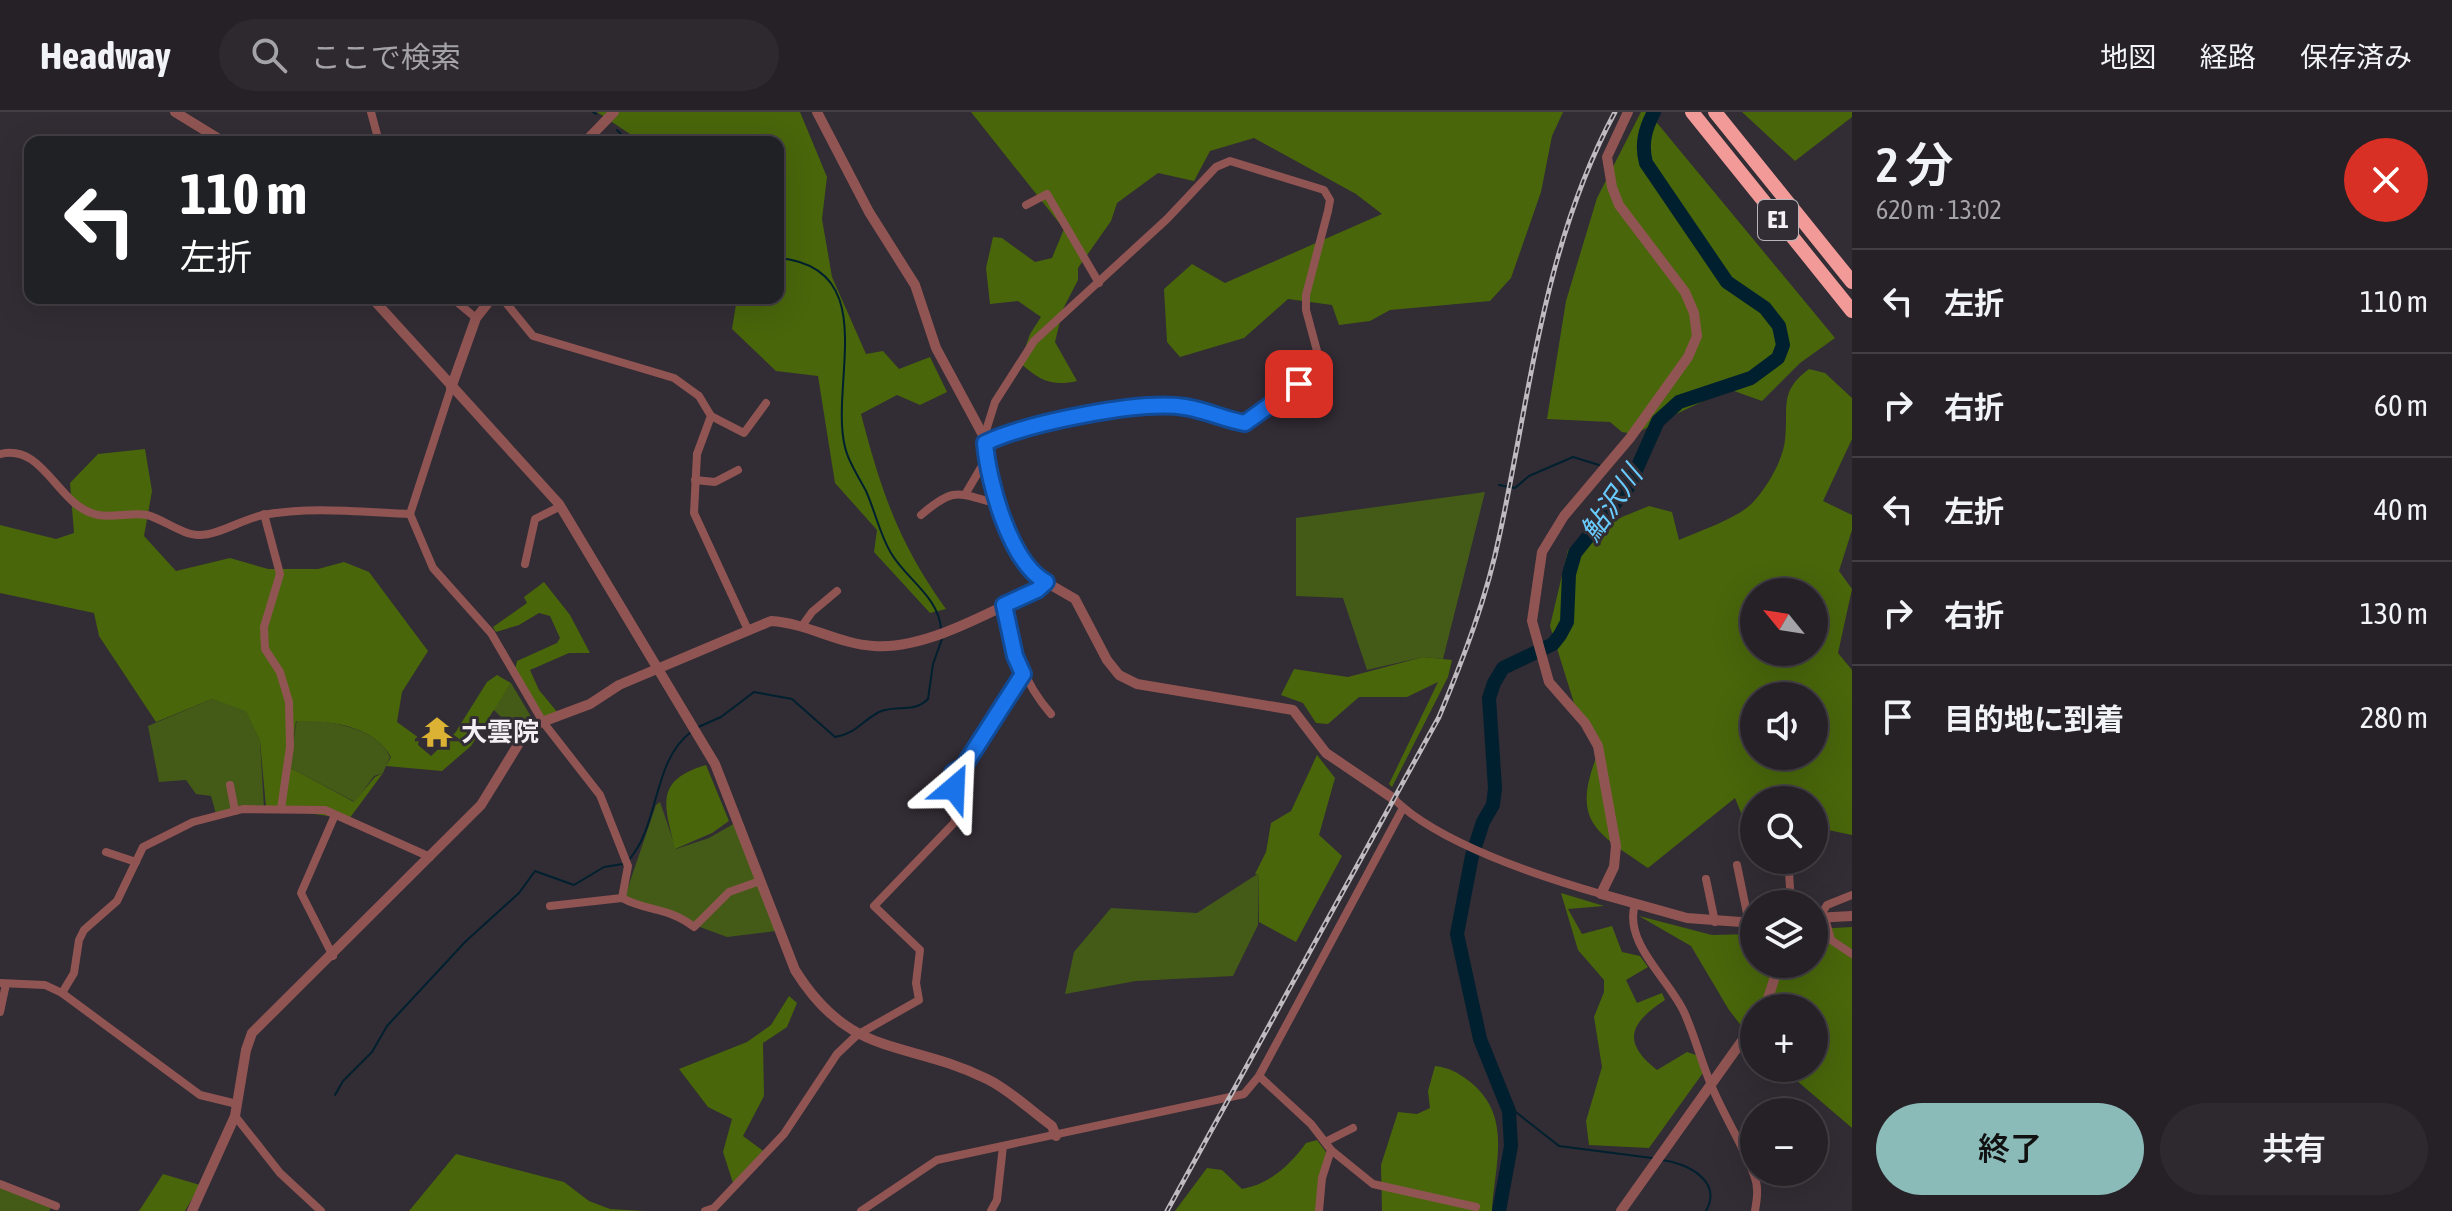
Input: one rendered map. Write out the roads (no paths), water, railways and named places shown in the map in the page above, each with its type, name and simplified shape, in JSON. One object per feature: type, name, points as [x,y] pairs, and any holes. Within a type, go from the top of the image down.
[{"type":"highway","name":"E1","points":[[1692,112],[1852,311]]},
{"type":"highway","name":"E1","points":[[1718,115],[1852,282]]},
{"type":"street","points":[[175,112],[214,136]]},
{"type":"street","points":[[371,112],[377,136]]},
{"type":"street","points":[[591,136],[614,112]]},
{"type":"street","points":[[817,112],[869,212],[907,271],[945,368],[985,440]]},
{"type":"street","points":[[1601,894],[1614,867],[1616,846],[1598,746],[1585,723],[1549,682],[1532,621],[1542,552],[1564,516],[1630,438],[1688,357],[1697,336],[1694,313],[1685,292],[1619,205],[1612,187],[1607,157],[1628,112]]},
{"type":"street","points":[[985,440],[1032,424],[1138,407],[1185,406],[1237,422],[1255,419],[1313,373],[1320,362],[1306,310],[1306,295],[1330,200],[1324,190],[1230,161],[1216,167],[1099,283],[1034,341],[995,402],[985,440],[986,459],[998,504],[1031,572],[1075,599],[1107,660],[1119,675],[1137,684],[1293,710],[1326,753],[1394,799],[1417,820],[1555,881],[1635,904],[1715,922],[1740,923]]},
{"type":"street","points":[[1026,205],[1047,194],[1099,283]]},
{"type":"street","points":[[377,304],[561,506],[715,764],[795,970],[806,987],[837,1021],[857,1035],[990,1080],[1052,1126],[1056,1136]]},
{"type":"street","points":[[459,304],[476,318]]},
{"type":"street","points":[[487,304],[476,318],[410,514],[433,568],[491,633],[543,722],[600,795],[628,866],[622,898]]},
{"type":"street","points":[[507,304],[533,336],[674,378],[699,396],[711,416],[744,433],[766,403]]},
{"type":"street","points":[[711,416],[697,454],[694,513],[698,529],[719,564],[748,630]]},
{"type":"street","points":[[0,454],[13,451],[30,457],[77,504],[99,515],[145,515],[198,535],[264,514],[339,511],[410,514]]},
{"type":"street","points":[[966,493],[986,459]]},
{"type":"street","points":[[695,480],[715,482],[738,470]]},
{"type":"street","points":[[921,515],[950,493],[966,493],[998,504]]},
{"type":"street","points":[[525,564],[535,519],[561,506]]},
{"type":"street","points":[[264,514],[280,574],[264,627],[265,649],[280,672],[289,702],[290,747],[281,809]]},
{"type":"street","points":[[192,1211],[236,1110],[252,1033],[333,956],[481,805],[521,740],[534,725],[590,704],[619,685],[771,621],[802,626],[852,643],[877,647],[950,630],[1037,590],[1046,582]]},
{"type":"street","points":[[802,626],[812,612],[837,591]]},
{"type":"street","points":[[1004,605],[1015,656],[1033,693],[1051,714]]},
{"type":"street","points":[[712,1210],[765,1158],[837,1054],[857,1035],[919,1000],[916,983],[920,950],[874,906],[955,822],[953,773],[964,766],[1023,674]]},
{"type":"street","points":[[230,785],[235,811]]},
{"type":"street","points":[[861,1211],[937,1160],[1236,1098],[1259,1076],[1403,808]]},
{"type":"street","points":[[62,993],[74,973],[79,940],[84,930],[117,901],[143,847],[178,829],[235,811],[325,810],[430,857]]},
{"type":"street","points":[[333,956],[301,893],[335,815]]},
{"type":"street","points":[[106,852],[136,862]]},
{"type":"street","points":[[1737,865],[1743,890]]},
{"type":"street","points":[[1706,879],[1715,922]]},
{"type":"street","points":[[550,906],[622,898],[639,907],[664,909],[694,927],[729,892],[760,881]]},
{"type":"street","points":[[1828,905],[1852,895]]},
{"type":"street","points":[[1635,904],[1632,915],[1636,931],[1646,953],[1683,1010],[1711,1085],[1755,1176],[1758,1194],[1755,1211]]},
{"type":"street","points":[[1828,917],[1852,916]]},
{"type":"street","points":[[1828,934],[1852,954]]},
{"type":"street","points":[[0,1012],[3,983],[45,985],[62,993],[200,1095],[236,1110],[280,1173],[321,1211]]},
{"type":"street","points":[[1621,1211],[1740,1044]]},
{"type":"street","points":[[1259,1076],[1328,1146],[1373,1184],[1476,1207]]},
{"type":"street","points":[[1319,1211],[1328,1146],[1353,1128]]},
{"type":"street","points":[[991,1211],[997,1200],[1003,1146]]},
{"type":"street","points":[[0,1184],[56,1206]]},
{"type":"waterway","name":"鮎沢川","points":[[1499,1211],[1511,1146],[1509,1111],[1480,1039],[1457,934],[1472,856],[1483,822],[1493,805],[1495,788],[1489,698],[1503,668],[1553,644],[1560,635],[1567,622],[1569,574],[1575,553],[1629,486],[1658,421],[1679,402],[1751,378],[1778,358],[1783,345],[1779,326],[1765,308],[1727,282],[1646,163],[1645,137],[1654,112]]},
{"type":"waterway","points":[[617,130],[623,136]]},
{"type":"waterway","points":[[784,260],[810,266],[831,282],[841,305],[845,332],[842,421],[846,453],[866,491],[887,546],[934,607],[941,629]]},
{"type":"waterway","points":[[1499,485],[1515,488],[1529,476],[1573,457],[1599,465]]},
{"type":"waterway","points":[[1617,474],[1633,480]]},
{"type":"waterway","points":[[696,728],[721,717],[754,692],[792,699],[835,737],[842,735],[879,712],[911,708],[928,699],[933,664],[942,639]]},
{"type":"waterway","points":[[628,861],[646,830],[669,759],[678,744],[691,732]]},
{"type":"waterway","points":[[335,1095],[343,1081],[372,1052],[387,1026],[466,941],[519,893],[535,871],[574,885],[604,867],[623,864]]},
{"type":"waterway","points":[[1507,1105],[1559,1146],[1652,1158]]},
{"type":"waterway","points":[[1662,1160],[1682,1165],[1700,1175],[1710,1191],[1706,1211]]},
{"type":"railway","points":[[1167,1211],[1439,717],[1474,626],[1495,557],[1542,318],[1571,213],[1615,112]]},
{"type":"place","name":"大雲院","points":[[437,732]]}]
